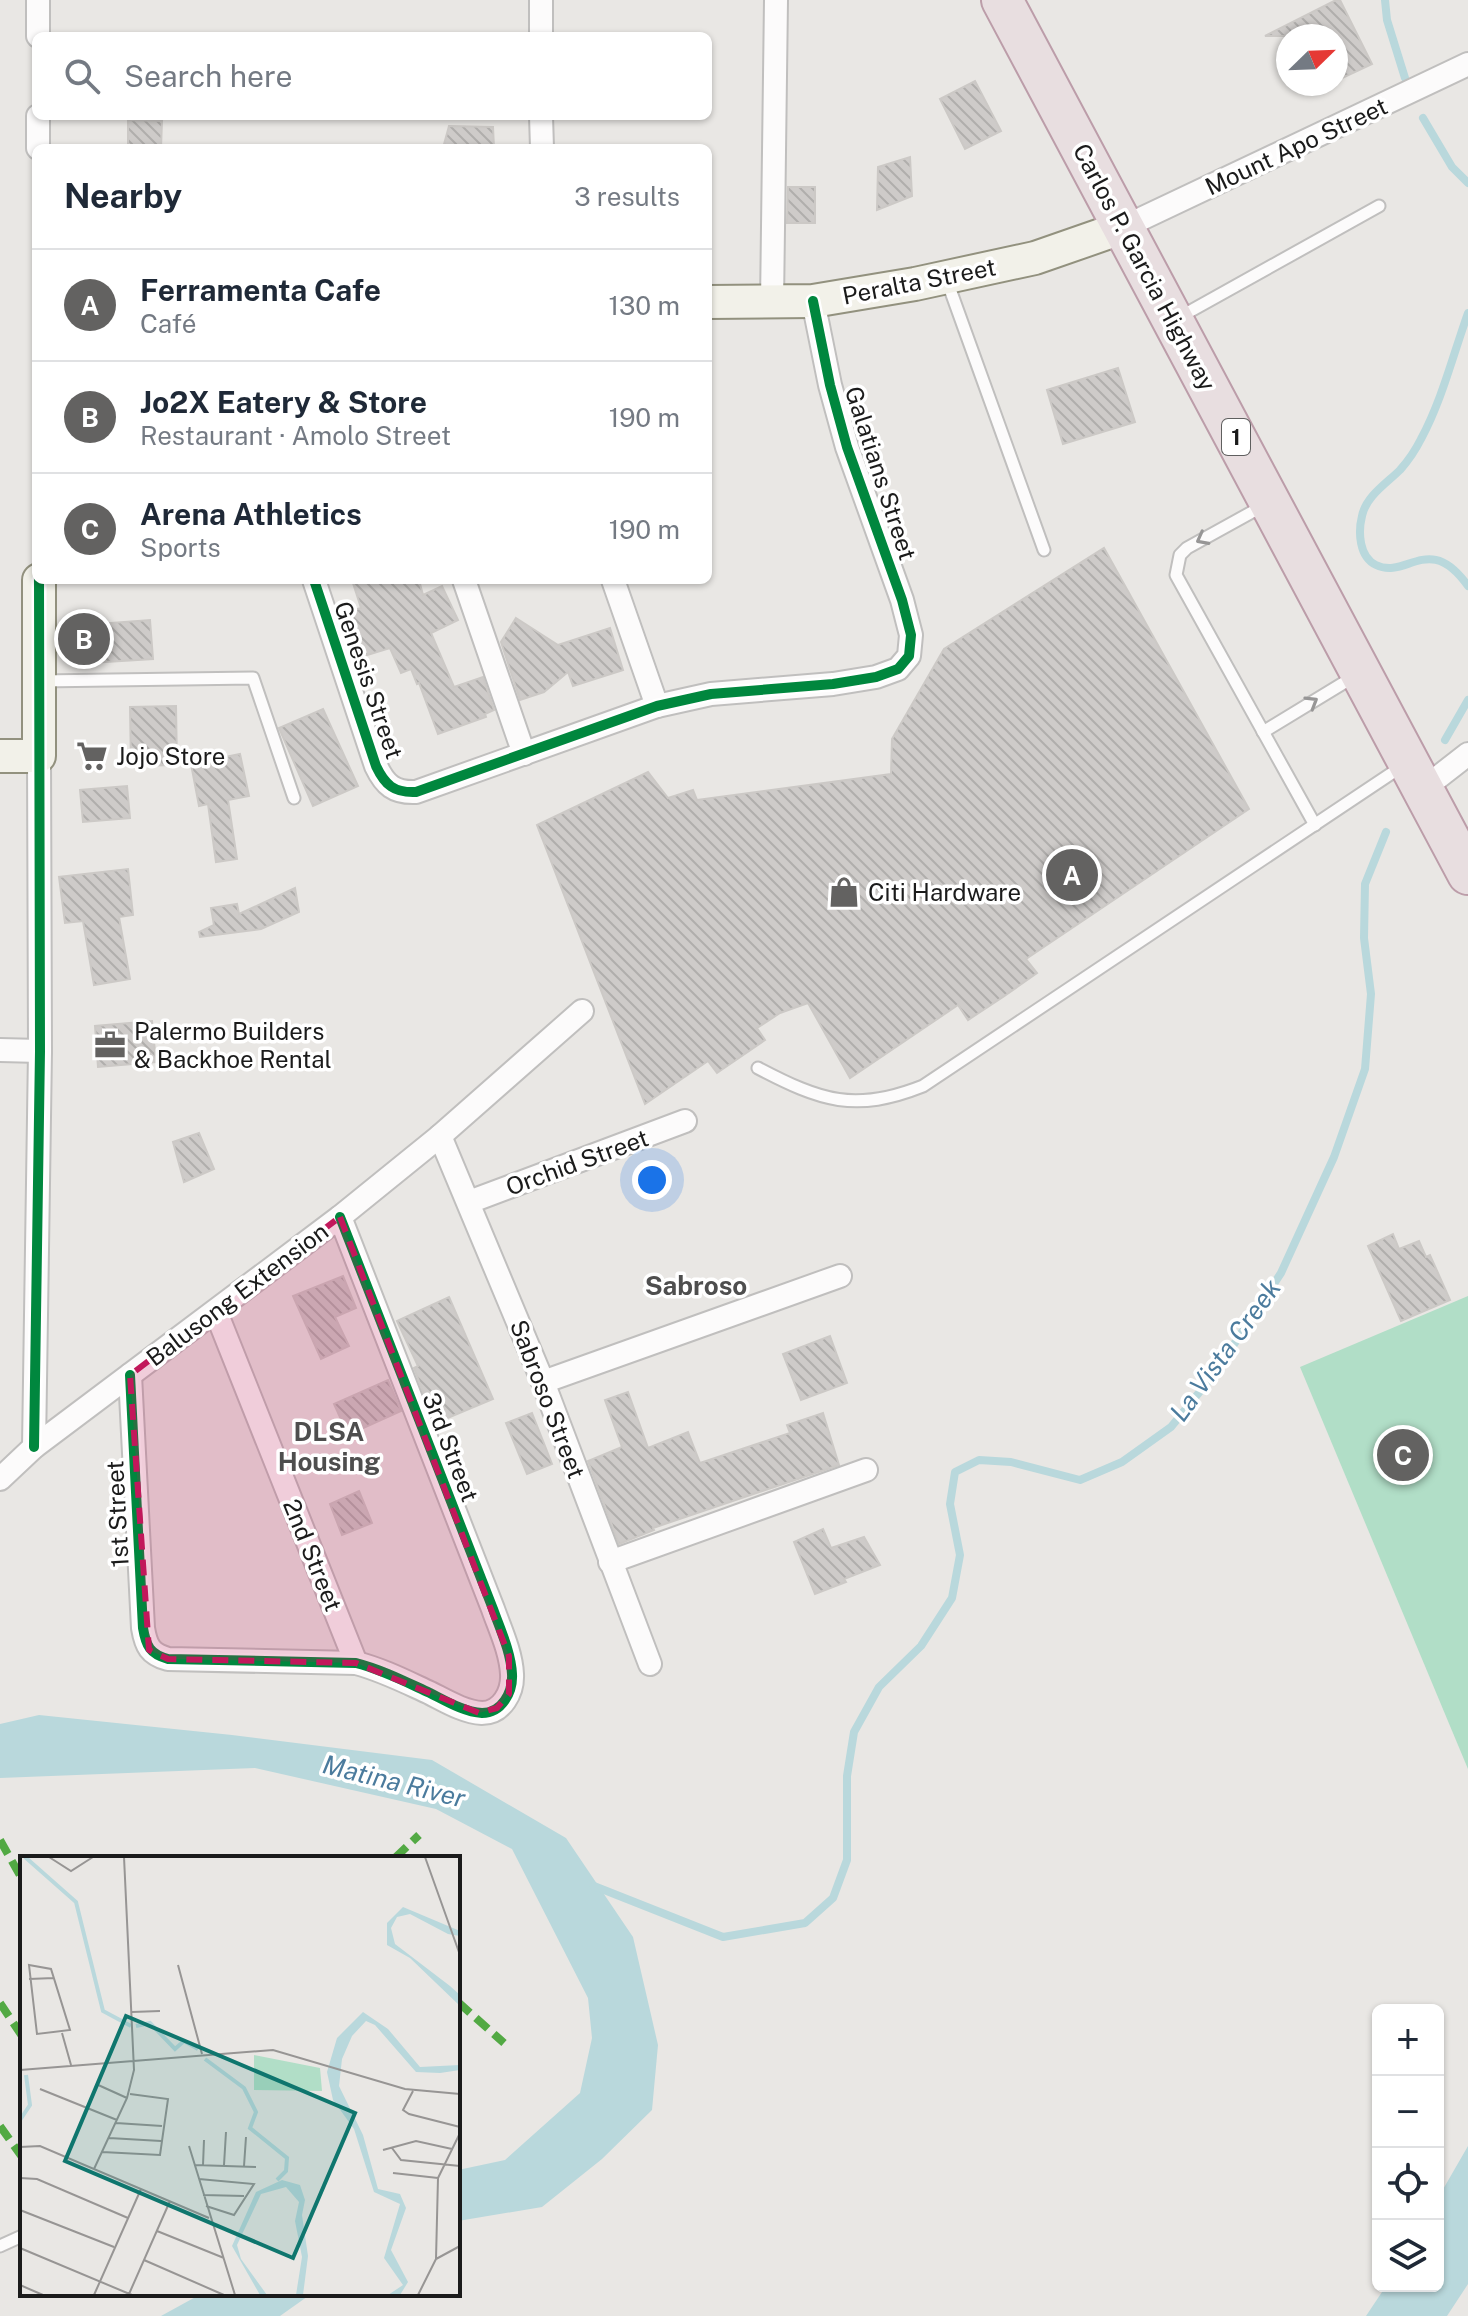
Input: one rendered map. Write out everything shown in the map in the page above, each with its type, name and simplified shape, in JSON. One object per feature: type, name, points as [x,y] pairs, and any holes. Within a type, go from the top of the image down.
[{"type":"highway","name":"Carlos P. Garcia Highway","points":[[1002,0],[1468,874]]},
{"type":"street","points":[[38,0],[38,32]]},
{"type":"street","points":[[541,0],[541,32]]},
{"type":"street","points":[[772,303],[776,0]]},
{"type":"street","name":"Mount Apo Street","points":[[1124,227],[1468,64]]},
{"type":"street","points":[[38,120],[38,144]]},
{"type":"street","points":[[541,120],[542,144]]},
{"type":"street","name":"Peralta Street","points":[[712,302],[813,301],[945,278],[1035,258],[1124,227]]},
{"type":"street","name":"Galatians Street","points":[[657,706],[711,694],[833,684],[876,677],[898,669],[909,656],[911,635],[902,600],[847,447],[830,385],[813,301]]},
{"type":"street","points":[[34,1447],[40,1051],[39,584]]},
{"type":"street","name":"Genesis Street","points":[[315,584],[384,782],[403,793],[416,792],[524,754]]},
{"type":"street","points":[[465,584],[524,754],[657,706],[614,584]]},
{"type":"street","points":[[1416,776],[1468,754]]},
{"type":"street","points":[[0,756],[39,756]]},
{"type":"street","name":"Balusong Extension","points":[[0,1479],[34,1447],[340,1217],[440,1136],[582,1011]]},
{"type":"street","points":[[0,1050],[40,1051]]},
{"type":"street","name":"Orchid Street","points":[[469,1202],[685,1121]]},
{"type":"street","name":"Sabroso Street","points":[[440,1136],[543,1382],[650,1664]]},
{"type":"street","name":"3rd Street","points":[[340,1217],[493,1609],[509,1656],[512,1676],[509,1694],[497,1708],[479,1713],[356,1663]]},
{"type":"street","points":[[543,1382],[840,1276]]},
{"type":"street","name":"2nd Street","points":[[216,1312],[356,1663]]},
{"type":"street","name":"1st Street","points":[[130,1375],[143,1628],[149,1650],[168,1659],[356,1663]]},
{"type":"street","points":[[610,1562],[866,1470]]},
{"type":"lane","points":[[1174,321],[1379,206]]},
{"type":"lane","points":[[945,278],[1044,550]]},
{"type":"lane","points":[[1270,502],[1187,548],[1180,555],[1176,575],[1315,825]]},
{"type":"lane","points":[[1263,732],[1361,672]]},
{"type":"lane","points":[[40,681],[253,678],[294,798]]},
{"type":"lane","points":[[758,1068],[792,1086],[828,1099],[868,1102],[923,1086],[1315,825],[1416,776]]},
{"type":"lane","points":[[0,2246],[20,2237]]},
{"type":"highlighted area","points":[[340,1217],[509,1656],[509,1694],[497,1708],[479,1713],[356,1663],[168,1659],[149,1650],[130,1375]]},
{"type":"green space","points":[[1468,1296],[1468,1769],[1300,1367]]},
{"type":"water","name":"Matina River","points":[[39,1715],[432,1760],[566,1838],[633,1937],[658,2045],[652,2110],[602,2159],[542,2207],[460,2221],[460,2170],[505,2160],[580,2093],[592,2038],[588,1998],[512,1849],[436,1809],[255,1768],[0,1778],[0,1724]]},
{"type":"water","points":[[1468,2146],[1468,2284],[1447,2316],[1366,2316],[1382,2292],[1444,2292],[1444,2188]]},
{"type":"water","points":[[197,2296],[308,2296],[280,2316],[161,2316]]},
{"type":"building","points":[[1340,0],[1372,64],[1348,75],[1348,24],[1289,24]]},
{"type":"building","points":[[975,81],[1001,131],[965,149],[940,99]]},
{"type":"building","points":[[128,120],[162,121],[161,144],[128,144]]},
{"type":"building","points":[[449,126],[493,127],[494,144],[444,144]]},
{"type":"building","points":[[910,157],[912,196],[877,210],[878,167]]},
{"type":"building","points":[[788,187],[815,187],[815,223],[787,223]]},
{"type":"building","points":[[1118,368],[1135,422],[1063,444],[1047,390]]},
{"type":"building","name":"Citi Hardware","points":[[1104,548],[1249,809],[1026,959],[1037,973],[1003,997],[968,1020],[958,1005],[850,1078],[808,1003],[780,1013],[757,1028],[765,1040],[717,1073],[708,1061],[645,1104],[537,825],[648,772],[668,798],[693,790],[697,800],[891,774],[892,739],[944,649]]},
{"type":"building","points":[[353,584],[420,584],[423,595],[442,586],[458,620],[431,633],[454,687],[483,677],[494,710],[485,714],[486,717],[438,734],[411,669],[401,673],[390,648],[364,656],[350,611],[361,608]]},
{"type":"building","points":[[516,618],[558,645],[610,628],[623,670],[573,686],[568,672],[544,692],[520,700],[501,642]]},
{"type":"building","points":[[150,620],[153,659],[74,664],[72,626]]},
{"type":"building","points":[[176,706],[177,765],[131,766],[130,707]]},
{"type":"building","points":[[323,709],[358,786],[313,806],[279,728]]},
{"type":"building","points":[[240,754],[249,796],[228,800],[237,859],[216,862],[208,804],[199,806],[191,764]]},
{"type":"building","points":[[127,786],[130,818],[83,822],[80,790]]},
{"type":"building","points":[[128,869],[133,915],[119,917],[130,979],[94,985],[83,921],[65,923],[59,877]]},
{"type":"building","points":[[295,888],[299,912],[261,929],[200,937],[199,932],[214,925],[211,908],[237,904],[239,914]]},
{"type":"building","points":[[152,1021],[156,1062],[98,1067],[95,1026]]},
{"type":"building","points":[[199,1133],[214,1169],[184,1182],[173,1142]]},
{"type":"building","points":[[1393,1234],[1399,1249],[1419,1241],[1426,1257],[1430,1255],[1450,1300],[1401,1321],[1368,1246]]},
{"type":"building","points":[[343,1276],[356,1308],[335,1317],[349,1346],[321,1359],[293,1296]]},
{"type":"building","points":[[449,1297],[493,1399],[443,1420],[433,1397],[426,1400],[414,1368],[418,1366],[397,1321]]},
{"type":"building","points":[[830,1336],[847,1383],[801,1400],[783,1354]]},
{"type":"building","points":[[388,1380],[401,1411],[348,1435],[334,1404]]},
{"type":"building","points":[[628,1392],[648,1448],[688,1432],[700,1463],[790,1433],[787,1425],[823,1413],[839,1465],[653,1528],[619,1544],[588,1461],[622,1447],[605,1400]]},
{"type":"building","points":[[532,1413],[552,1464],[527,1474],[506,1423]]},
{"type":"building","points":[[359,1491],[372,1523],[342,1535],[330,1504]]},
{"type":"building","points":[[823,1529],[831,1548],[864,1537],[880,1565],[815,1594],[794,1542]]},
{"type":"waterway","name":"La Vista Creek","points":[[1385,0],[1387,20],[1405,78]]},
{"type":"waterway","name":"La Vista Creek","points":[[1423,118],[1452,167],[1468,183]]},
{"type":"waterway","name":"La Vista Creek","points":[[1468,313],[1441,393],[1417,447],[1400,470],[1368,502],[1360,529],[1363,550],[1376,565],[1398,567],[1430,559],[1454,570],[1468,586]]},
{"type":"waterway","name":"La Vista Creek","points":[[1445,740],[1468,700]]},
{"type":"waterway","name":"La Vista Creek","points":[[594,1886],[723,1937],[805,1923],[833,1898],[847,1860],[847,1776],[854,1732],[879,1687],[921,1646],[952,1598],[960,1555],[950,1504],[955,1472],[979,1460],[1011,1462],[1080,1480],[1122,1462],[1171,1427],[1215,1373],[1281,1273],[1334,1157],[1365,1069],[1371,994],[1364,938],[1365,884],[1386,832]]},
{"type":"marked path","points":[[397,1856],[419,1835]]},
{"type":"marked path","points":[[0,1840],[20,1875]]},
{"type":"marked path","points":[[0,2003],[20,2033]]},
{"type":"marked path","points":[[460,2004],[504,2043]]},
{"type":"marked path","points":[[0,2126],[20,2154]]},
{"type":"cycle path","points":[[315,584],[376,766],[387,783],[402,791],[416,792],[657,706],[711,694],[833,684],[876,677],[898,669],[909,656],[911,635],[902,600],[847,447],[830,385],[813,301]]},
{"type":"cycle path","points":[[34,1447],[40,1051],[39,584]]},
{"type":"cycle path","points":[[130,1375],[143,1628],[147,1644],[153,1652],[168,1659],[356,1663],[394,1676],[469,1711],[489,1712],[501,1705],[511,1688],[512,1674],[507,1649],[340,1217]]},
{"type":"place","name":"Jo2X Eatery & Store","points":[[84,639]]},
{"type":"place","name":"Jojo Store","points":[[92,756]]},
{"type":"place","name":"Ferramenta Cafe","points":[[1072,875]]},
{"type":"place","name":"Citi Hardware","points":[[844,892]]},
{"type":"place","name":"Palermo Builders & Backhoe Rental","points":[[110,1045]]},
{"type":"place","name":"Arena Athletics","points":[[1403,1455]]},
{"type":"district","name":"Sabroso","points":[[696,1285]]},
{"type":"district","name":"DLSA Housing","points":[[329,1446]]}]
